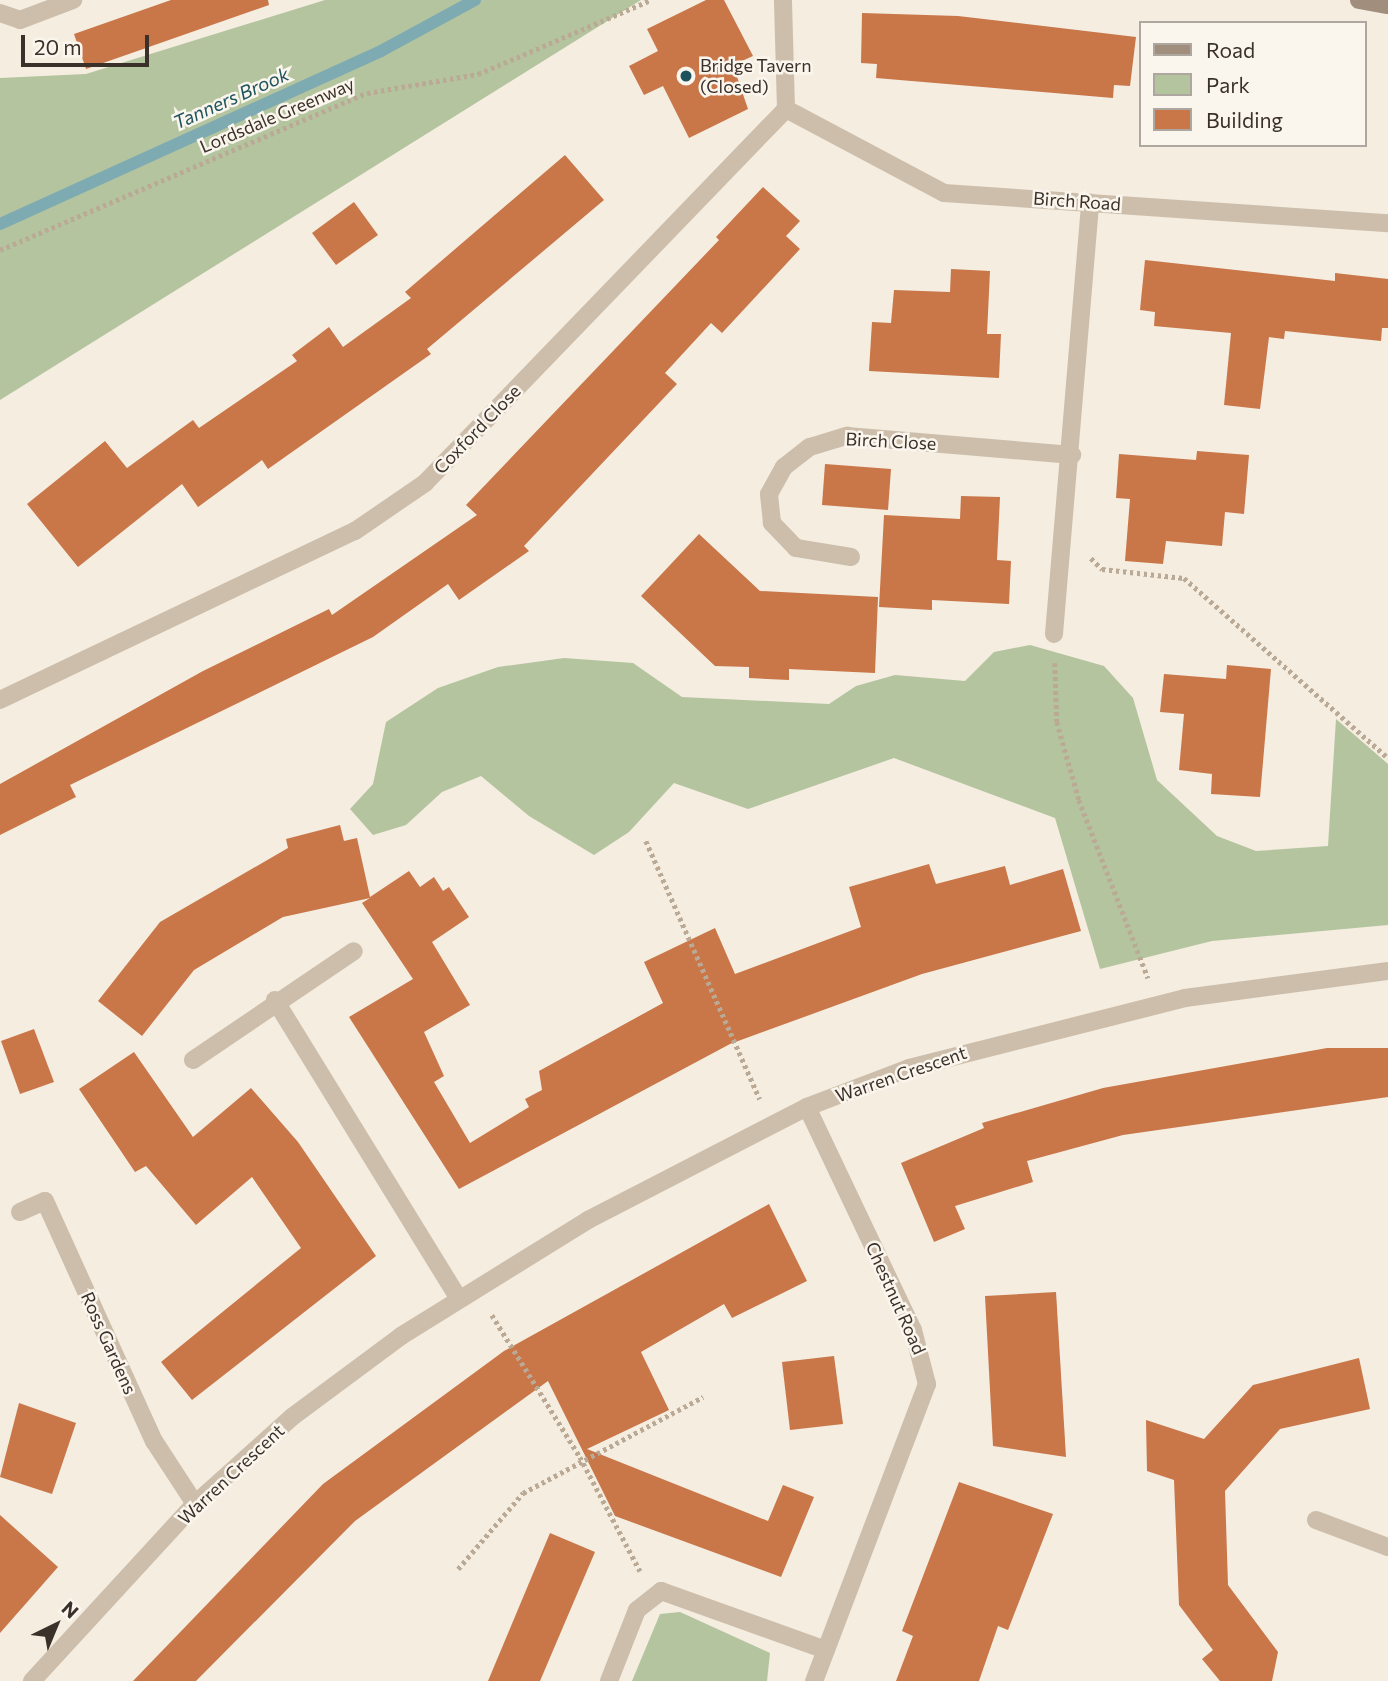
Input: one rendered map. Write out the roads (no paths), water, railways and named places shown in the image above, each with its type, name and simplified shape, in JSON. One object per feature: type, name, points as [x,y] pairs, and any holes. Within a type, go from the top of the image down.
[{"type":"street","points":[[0,13],[20,20],[73,0]]},
{"type":"street","points":[[783,0],[786,109]]},
{"type":"street","points":[[1359,0],[1388,5]]},
{"type":"street","name":"Birch Road","points":[[786,109],[943,193],[1388,223]]},
{"type":"street","name":"Coxford Close","points":[[0,700],[355,531],[425,483],[786,109]]},
{"type":"street","points":[[1054,634],[1072,455],[1090,202]]},
{"type":"street","name":"Birch Close","points":[[851,557],[796,548],[772,523],[769,494],[783,467],[810,447],[847,436],[1072,455]]},
{"type":"street","points":[[193,1060],[275,1000],[354,951]]},
{"type":"street","name":"Warren Crescent","points":[[32,1681],[195,1504],[292,1417],[458,1298],[588,1220],[807,1107],[988,1044],[1159,1004],[1267,983],[1388,971]]},
{"type":"street","points":[[275,1000],[458,1298]]},
{"type":"street","name":"Chestnut Road","points":[[807,1107],[913,1330],[927,1384],[814,1681]]},
{"type":"street","name":"Ross Gardens","points":[[20,1212],[45,1201],[154,1441],[195,1504]]},
{"type":"street","points":[[1316,1520],[1388,1548]]},
{"type":"street","points":[[609,1681],[637,1610],[652,1594],[684,1595],[826,1650]]},
{"type":"waterway","name":"Tanners Brook","points":[[0,224],[381,51],[475,0]]},
{"type":"place","name":"Bridge Tavern (Closed)","points":[[686,76]]}]
